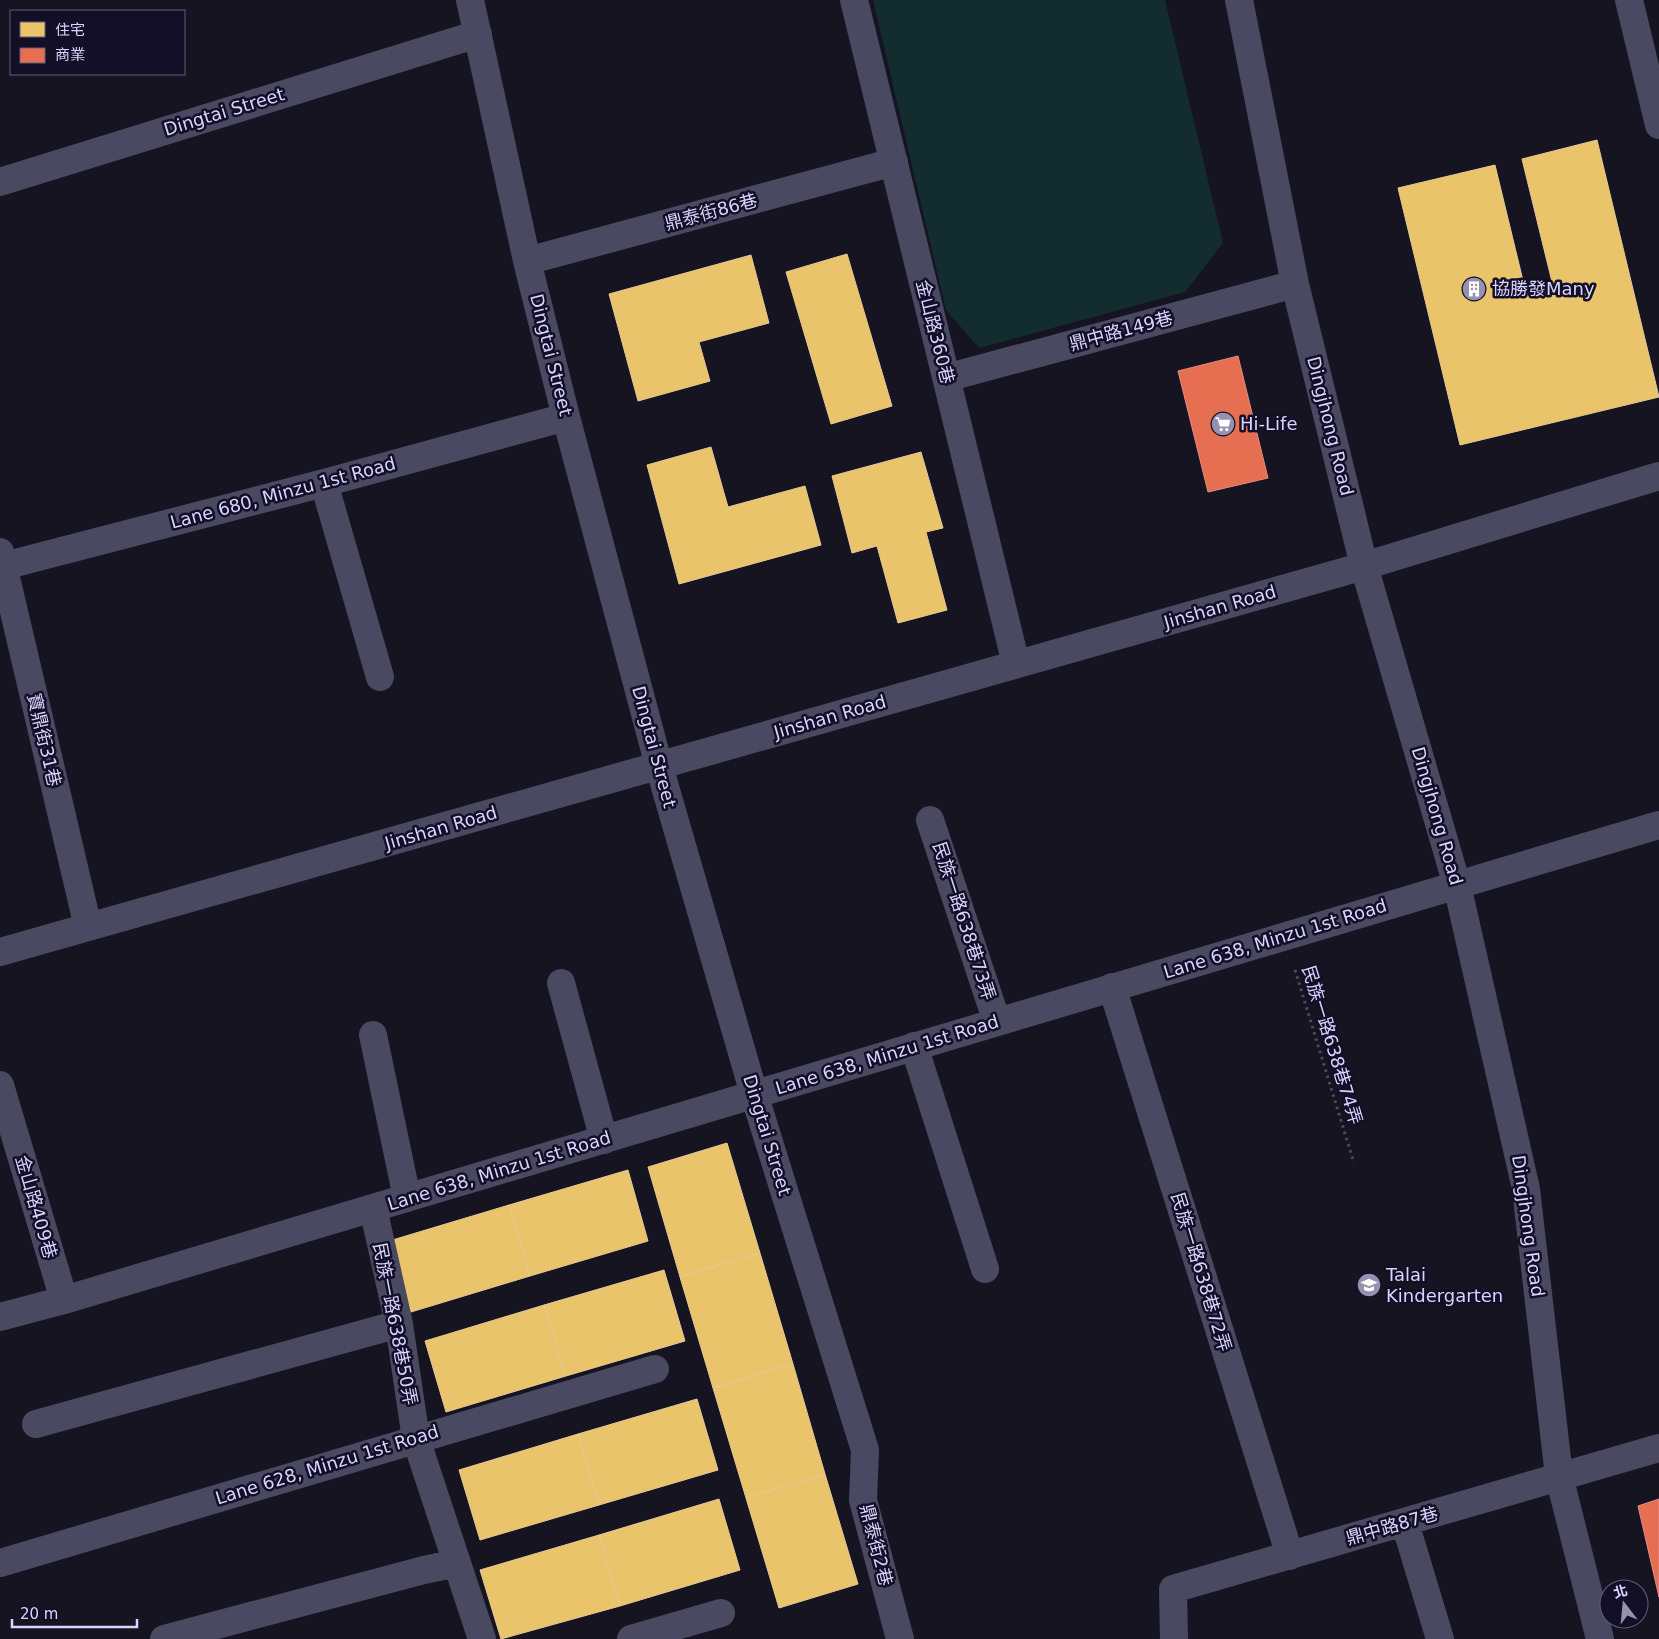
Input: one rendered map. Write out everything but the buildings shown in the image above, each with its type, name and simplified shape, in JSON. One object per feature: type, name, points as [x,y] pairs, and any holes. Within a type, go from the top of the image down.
[{"type":"street","name":"Dingtai Street","points":[[470,0],[527,261],[566,417],[659,766],[754,1094],[865,1450]]},
{"type":"street","name":"金山路360巷","points":[[854,0],[1016,664]]},
{"type":"street","name":"Dingjhong Road","points":[[1239,0],[1295,284],[1364,566],[1457,885],[1526,1189],[1559,1476],[1600,1639]]},
{"type":"street","points":[[1629,0],[1652,66],[1659,125]]},
{"type":"street","name":"Dingtai Street","points":[[0,182],[478,34]]},
{"type":"street","name":"鼎泰街86巷","points":[[527,261],[894,162]]},
{"type":"street","name":"鼎中路149巷","points":[[946,378],[1295,284]]},
{"type":"street","name":"Lane 680, Minzu 1st Road","points":[[1,561],[324,483],[566,417]]},
{"type":"street","name":"Jinshan Road","points":[[0,952],[1364,566],[1659,476]]},
{"type":"street","points":[[324,483],[380,677]]},
{"type":"street","name":"寶鼎街31巷","points":[[1,561],[88,928]]},
{"type":"street","name":"民族一路638巷73弄","points":[[930,820],[997,1022]]},
{"type":"street","name":"Lane 638, Minzu 1st Road","points":[[0,1317],[64,1300],[604,1140],[1659,825]]},
{"type":"street","points":[[561,984],[604,1140]]},
{"type":"street","name":"民族一路638巷72弄","points":[[1112,988],[1290,1556]]},
{"type":"street","points":[[373,1035],[407,1198]]},
{"type":"street","points":[[914,1046],[985,1269]]},
{"type":"street","name":"金山路409巷","points":[[0,1085],[64,1300]]},
{"type":"street","name":"民族一路638巷50弄","points":[[372,1208],[398,1324],[416,1439],[482,1639]]},
{"type":"street","points":[[36,1424],[398,1324]]},
{"type":"street","name":"Lane 628, Minzu 1st Road","points":[[0,1563],[655,1369]]},
{"type":"street","name":"鼎中路87巷","points":[[1174,1639],[1173,1589],[1659,1448]]},
{"type":"street","name":"鼎泰街2巷","points":[[865,1450],[863,1500],[900,1639]]},
{"type":"street","points":[[1405,1523],[1440,1639]]},
{"type":"street","points":[[164,1639],[424,1570],[457,1563]]},
{"type":"street","points":[[631,1639],[720,1613]]},
{"type":"path","name":"民族一路638巷74弄","points":[[1285,936],[1354,1163]]},
{"type":"green space","points":[[873,0],[1165,0],[1223,243],[1185,292],[979,348],[946,310]]},
{"type":"place","name":"協勝發Many","points":[[1474,289]]},
{"type":"place","name":"Hi-Life","points":[[1223,424]]},
{"type":"place","name":"Talai Kindergarten","points":[[1369,1285]]}]
